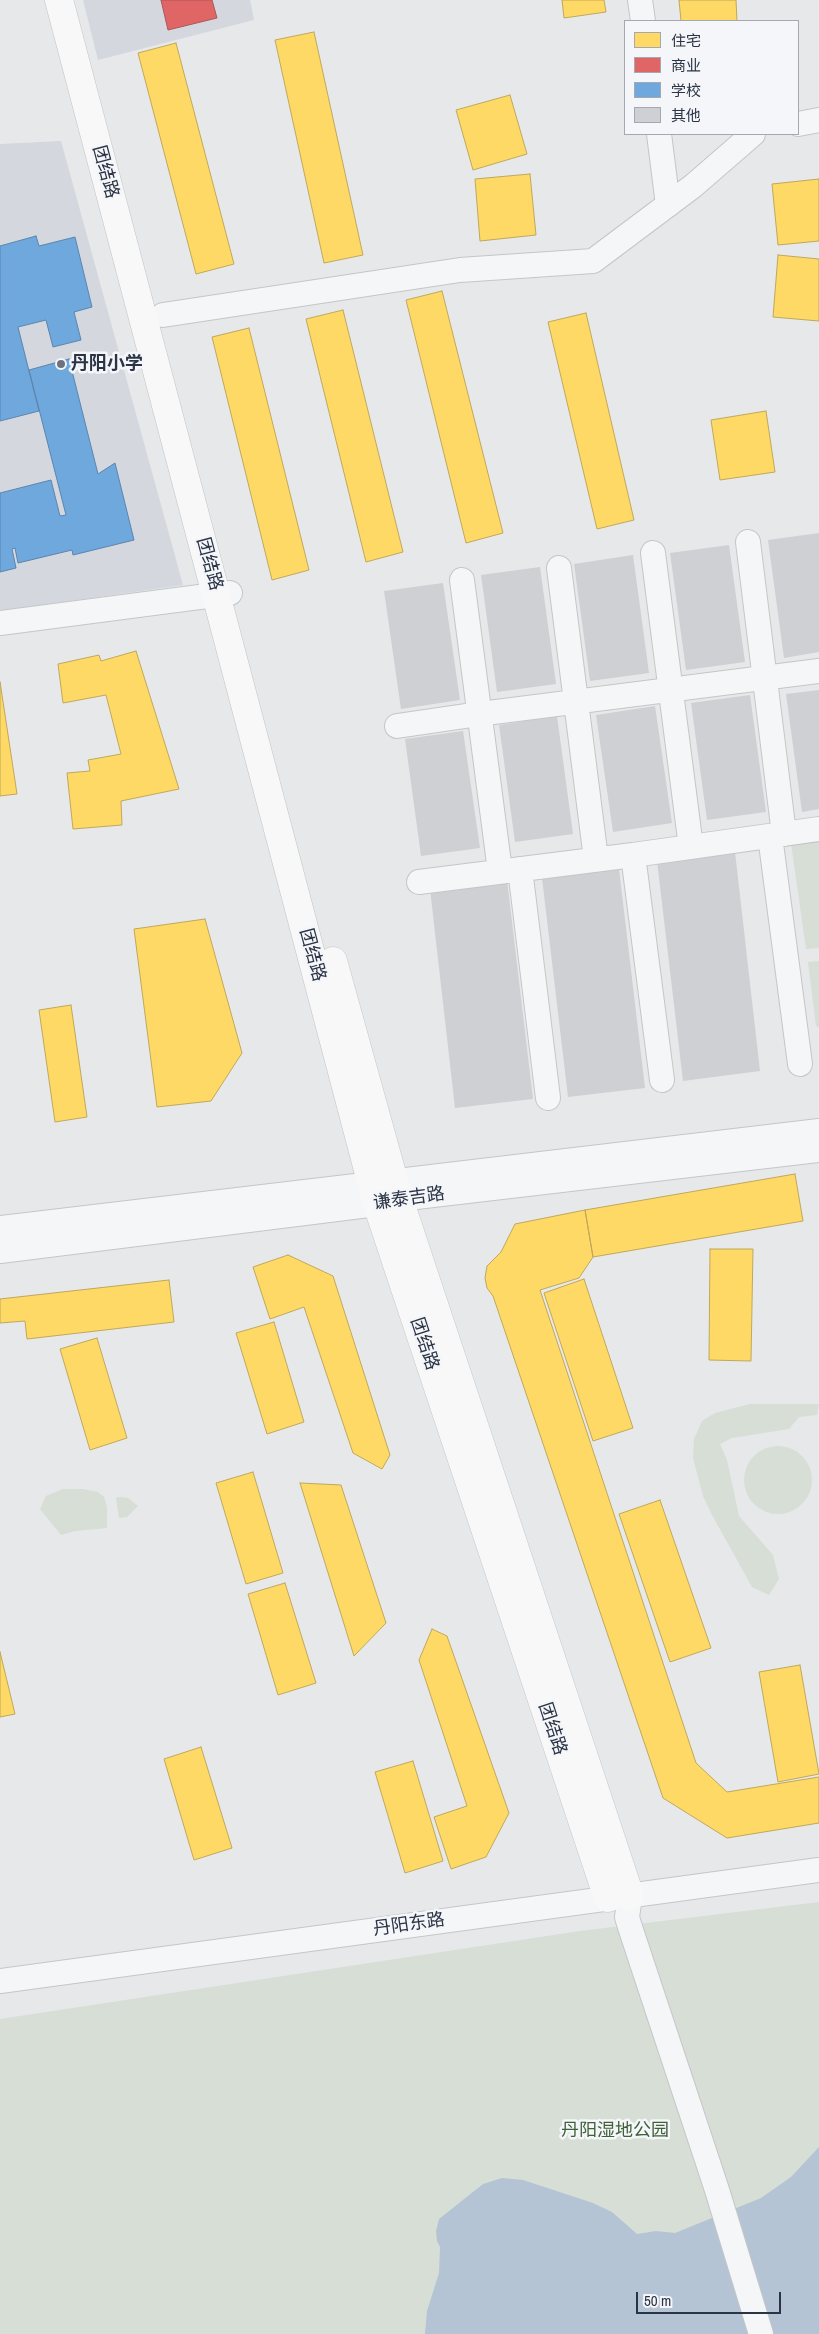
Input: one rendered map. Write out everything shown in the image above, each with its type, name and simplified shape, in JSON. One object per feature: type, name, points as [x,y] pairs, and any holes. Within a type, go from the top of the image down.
[{"type":"main road","name":"团结路","points":[[59,0],[224,594],[386,1192],[622,1903]]},
{"type":"main road","name":"团结路","points":[[78,0],[163,315],[224,594]]},
{"type":"street","points":[[640,0],[643,20]]},
{"type":"street","points":[[799,124],[819,120]]},
{"type":"street","points":[[659,135],[668,204]]},
{"type":"street","points":[[163,315],[460,270],[593,261],[668,204],[752,135]]},
{"type":"street","points":[[748,542],[765,678],[777,835],[800,1064]]},
{"type":"street","points":[[653,553],[669,690],[691,847]]},
{"type":"street","points":[[558,568],[596,859]]},
{"type":"street","points":[[462,580],[479,714],[510,870],[548,1098]]},
{"type":"street","points":[[0,624],[224,594]]},
{"type":"street","points":[[397,726],[819,671]]},
{"type":"street","points":[[419,882],[819,829]]},
{"type":"street","points":[[633,855],[662,1080]]},
{"type":"street","name":"谦泰吉路","points":[[0,1251],[386,1192],[819,1131]]},
{"type":"street","name":"谦泰吉路","points":[[0,1228],[819,1150]]},
{"type":"street","name":"丹阳东路","points":[[0,1981],[622,1903],[819,1870]]},
{"type":"street","points":[[622,1903],[717,2190],[761,2334]]},
{"type":"shaded area","points":[[83,0],[250,0],[254,20],[98,60]]},
{"type":"shaded area","name":"丹阳小学","points":[[61,141],[183,585],[0,611],[0,144]]},
{"type":"green space","points":[[819,839],[819,948],[806,949],[791,843]]},
{"type":"green space","points":[[819,961],[819,1027],[816,1026],[808,962]]},
{"type":"green space","points":[[750,1404],[819,1404],[817,1415],[799,1417],[789,1429],[732,1438],[720,1444],[727,1460],[739,1516],[773,1555],[779,1579],[769,1595],[752,1587],[712,1515],[703,1496],[693,1458],[694,1439],[702,1421],[715,1413]]},
{"type":"green space","points":[[771,1446],[785,1446],[797,1451],[807,1461],[812,1473],[812,1487],[807,1499],[797,1509],[785,1514],[771,1514],[759,1509],[749,1499],[744,1487],[744,1473],[749,1461],[759,1451]]},
{"type":"green space","points":[[63,1489],[83,1489],[98,1492],[104,1497],[107,1507],[107,1528],[75,1531],[61,1535],[40,1509],[46,1496]]},
{"type":"green space","points":[[116,1498],[128,1498],[138,1506],[127,1517],[119,1518]]},
{"type":"green space","name":"丹阳湿地公园","points":[[819,1902],[819,2334],[0,2334],[0,2019],[580,1931]]},
{"type":"water","points":[[819,2147],[819,2334],[425,2334],[427,2311],[439,2273],[440,2247],[436,2231],[439,2219],[483,2184],[502,2178],[523,2180],[593,2203],[612,2212],[637,2234],[656,2231],[675,2233],[761,2198],[791,2177]]},
{"type":"building: 住宅","points":[[562,0],[604,0],[606,12],[564,18]]},
{"type":"building: 住宅","points":[[679,0],[736,0],[737,20],[681,20]]},
{"type":"building: 住宅","points":[[314,32],[363,255],[324,263],[275,40]]},
{"type":"building: 住宅","points":[[176,43],[234,264],[196,274],[138,53]]},
{"type":"building: 住宅","points":[[510,95],[527,154],[473,170],[456,110]]},
{"type":"building: 住宅","points":[[530,174],[536,235],[480,241],[475,179]]},
{"type":"building: 住宅","points":[[819,179],[819,241],[778,245],[772,184]]},
{"type":"building: 住宅","points":[[778,255],[819,259],[819,321],[773,317]]},
{"type":"building: 住宅","points":[[442,291],[503,533],[466,543],[406,300]]},
{"type":"building: 住宅","points":[[343,310],[403,552],[366,562],[306,319]]},
{"type":"building: 住宅","points":[[586,313],[634,520],[597,529],[548,322]]},
{"type":"building: 住宅","points":[[249,328],[309,570],[272,580],[212,337]]},
{"type":"building: 住宅","points":[[766,411],[775,472],[720,480],[711,420]]},
{"type":"building: 住宅","points":[[136,651],[179,789],[121,801],[122,825],[73,829],[67,773],[90,771],[88,760],[121,754],[106,695],[63,703],[58,664],[99,655],[101,661]]},
{"type":"building: 住宅","points":[[0,682],[17,794],[0,796]]},
{"type":"building: 住宅","points":[[205,919],[242,1053],[211,1101],[157,1107],[134,929]]},
{"type":"building: 住宅","points":[[71,1005],[87,1117],[55,1122],[39,1010]]},
{"type":"building: 住宅","points":[[795,1174],[803,1221],[593,1257],[585,1210]]},
{"type":"building: 住宅","points":[[585,1210],[593,1257],[579,1278],[540,1290],[696,1763],[727,1792],[819,1777],[819,1823],[727,1838],[663,1798],[493,1296],[487,1288],[485,1278],[487,1266],[501,1252],[515,1224]]},
{"type":"building: 住宅","points":[[710,1249],[753,1249],[751,1361],[709,1360]]},
{"type":"building: 住宅","points":[[288,1255],[333,1276],[390,1455],[382,1469],[353,1453],[304,1307],[270,1319],[253,1267]]},
{"type":"building: 住宅","points":[[584,1279],[633,1428],[593,1441],[544,1293]]},
{"type":"building: 住宅","points":[[169,1280],[174,1322],[27,1339],[25,1321],[0,1323],[0,1299]]},
{"type":"building: 住宅","points":[[274,1322],[304,1422],[267,1434],[236,1333]]},
{"type":"building: 住宅","points":[[97,1338],[127,1438],[90,1450],[60,1349]]},
{"type":"building: 住宅","points":[[253,1472],[283,1573],[246,1584],[216,1483]]},
{"type":"building: 住宅","points":[[300,1483],[341,1485],[386,1623],[354,1656]]},
{"type":"building: 住宅","points":[[660,1500],[711,1648],[670,1662],[619,1514]]},
{"type":"building: 住宅","points":[[285,1583],[316,1683],[278,1695],[248,1594]]},
{"type":"building: 住宅","points":[[432,1629],[447,1636],[509,1813],[486,1857],[451,1869],[434,1817],[467,1806],[419,1660]]},
{"type":"building: 住宅","points":[[0,1652],[15,1714],[0,1717]]},
{"type":"building: 住宅","points":[[800,1665],[819,1774],[778,1782],[759,1672]]},
{"type":"building: 住宅","points":[[201,1747],[232,1848],[194,1860],[164,1759]]},
{"type":"building: 住宅","points":[[413,1761],[443,1861],[405,1873],[375,1772]]},
{"type":"building: 商业","points":[[161,0],[212,0],[217,18],[168,30]]},
{"type":"building: 学校","points":[[36,236],[39,246],[75,237],[92,307],[74,312],[81,340],[53,347],[46,320],[18,327],[39,411],[0,421],[0,246]]},
{"type":"building: 学校","points":[[69,359],[98,474],[115,463],[134,540],[73,555],[72,550],[18,563],[15,548],[12,549],[16,568],[0,572],[0,493],[51,480],[60,516],[66,515],[29,370]]},
{"type":"building: 其他","points":[[819,533],[819,652],[784,658],[768,540]]},
{"type":"building: 其他","points":[[729,545],[745,662],[686,670],[670,553]]},
{"type":"building: 其他","points":[[633,555],[649,673],[590,681],[574,564]]},
{"type":"building: 其他","points":[[540,567],[556,684],[497,692],[481,575]]},
{"type":"building: 其他","points":[[443,583],[460,700],[401,709],[384,591]]},
{"type":"building: 其他","points":[[819,690],[819,809],[802,812],[786,694]]},
{"type":"building: 其他","points":[[750,695],[766,812],[707,820],[691,703]]},
{"type":"building: 其他","points":[[655,706],[672,823],[613,832],[596,715]]},
{"type":"building: 其他","points":[[557,716],[573,834],[515,842],[499,725]]},
{"type":"building: 其他","points":[[463,731],[480,848],[421,856],[405,739]]},
{"type":"building: 其他","points":[[735,852],[760,1071],[683,1081],[657,861]]},
{"type":"building: 其他","points":[[619,869],[645,1088],[568,1097],[542,878]]},
{"type":"building: 其他","points":[[507,880],[533,1099],[455,1108],[430,889]]},
{"type":"place","name":"丹阳小学","points":[[61,364]]}]
